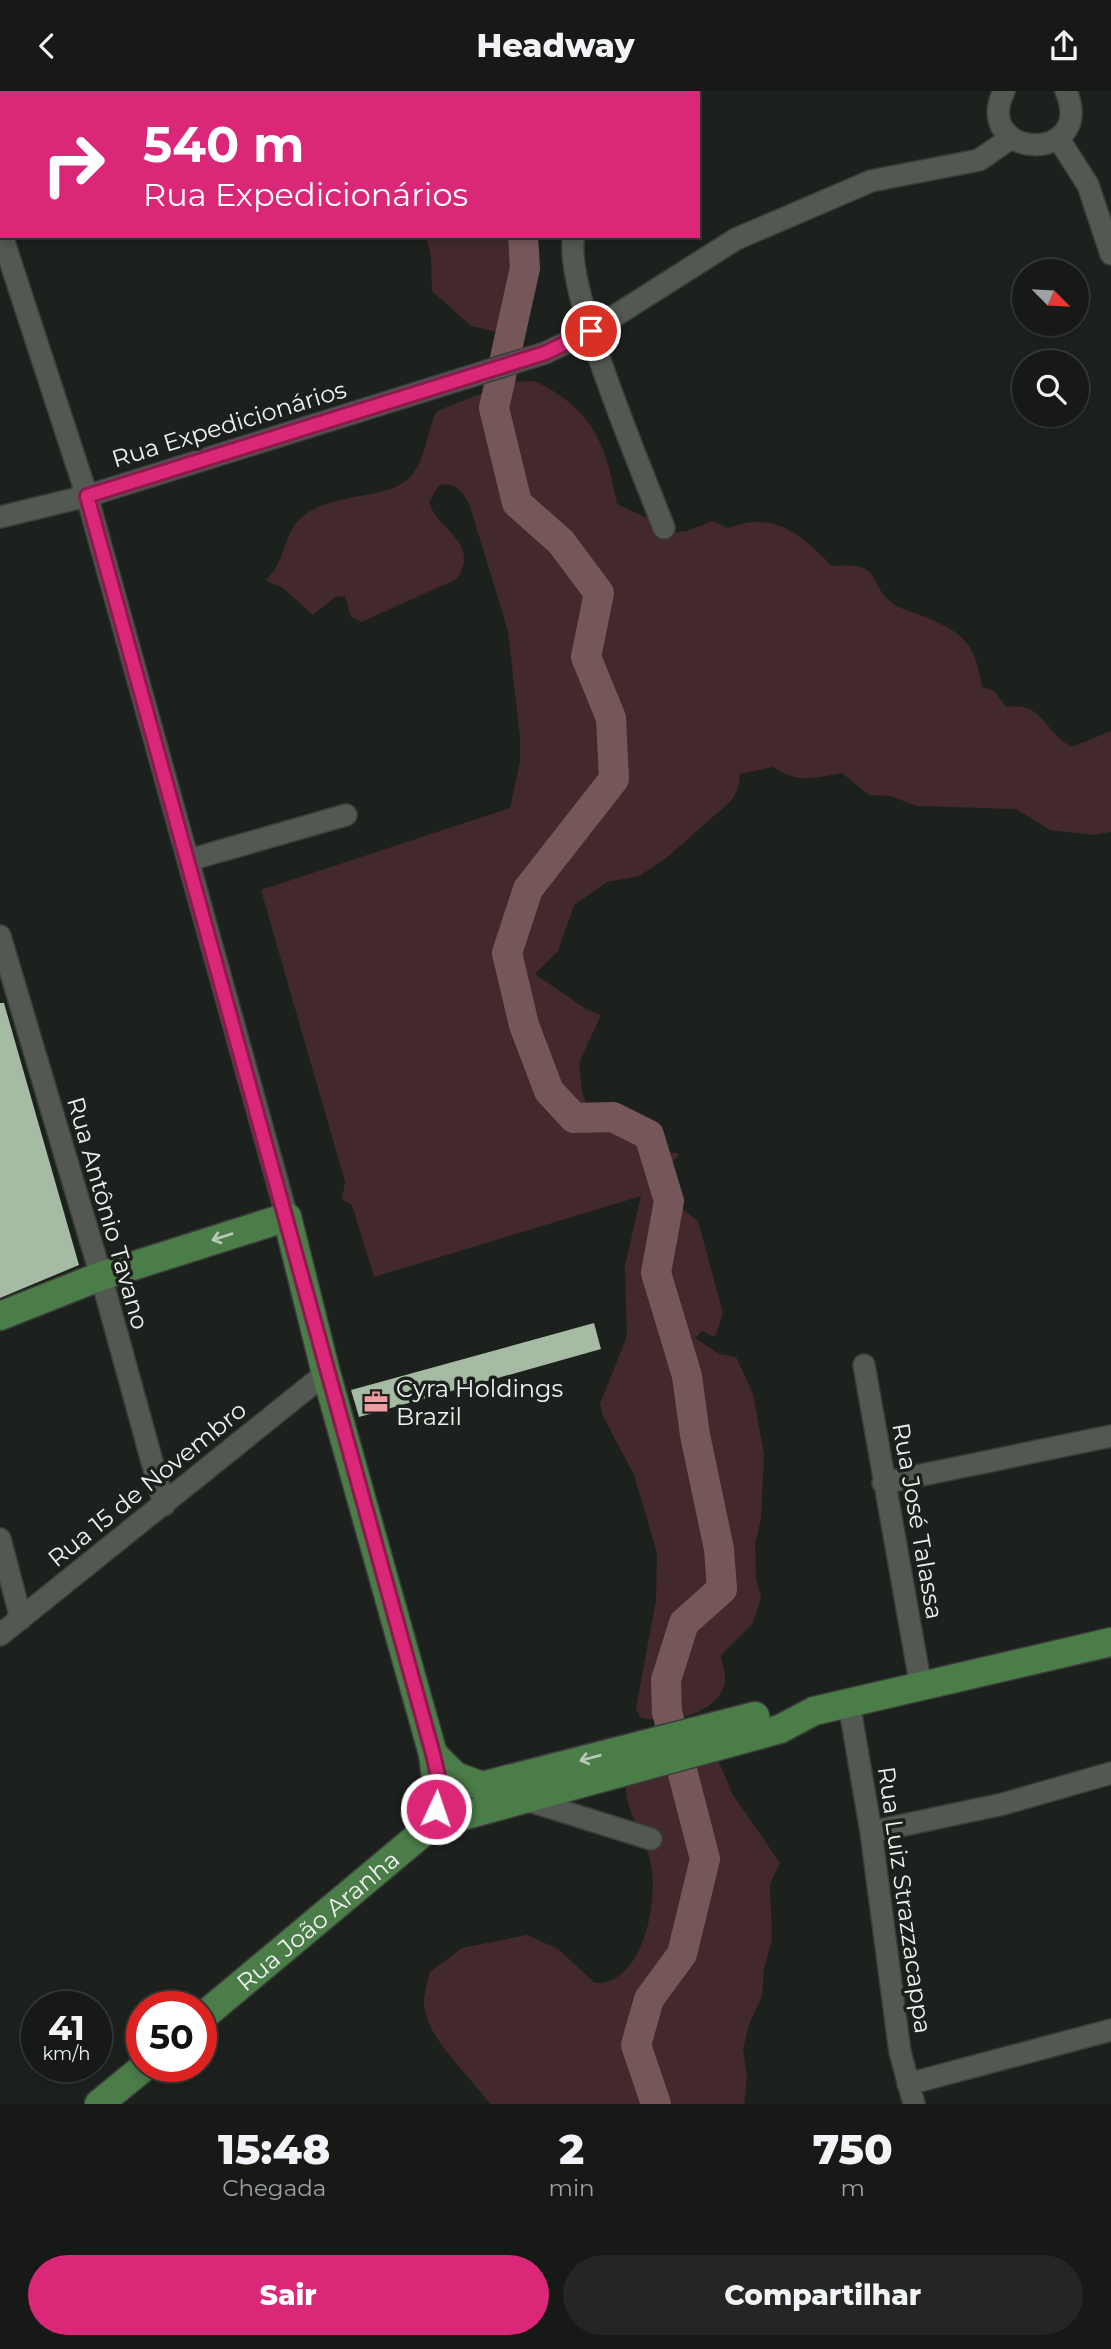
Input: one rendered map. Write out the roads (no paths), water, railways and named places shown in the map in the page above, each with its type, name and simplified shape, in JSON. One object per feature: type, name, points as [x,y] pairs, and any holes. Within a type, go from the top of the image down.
[{"type":"main road","points":[[0,1316],[100,1276],[287,1217],[326,1373],[433,1754],[438,1785],[433,1824],[522,1799],[659,1750]]},
{"type":"main road","points":[[433,1754],[455,1776],[482,1786],[711,1737],[776,1711],[814,1711],[1111,1642]]},
{"type":"main road","name":"Rua João Aranha","points":[[217,2005],[433,1824]]},
{"type":"main road","points":[[99,2104],[126,2082]]},
{"type":"street","points":[[1002,92],[998,109],[1001,125],[1011,138],[1029,146],[1040,146],[1058,138],[1068,125],[1072,108],[1066,91]]},
{"type":"street","name":"Rua Expedicionários","points":[[0,517],[87,496],[545,353],[591,331],[736,239],[871,181],[979,160],[1011,138]]},
{"type":"street","points":[[1058,138],[1088,185],[1111,254]]},
{"type":"street","points":[[3,238],[87,496],[287,1217]]},
{"type":"street","points":[[574,238],[573,265],[591,331],[663,528]]},
{"type":"street","points":[[189,860],[346,815]]},
{"type":"street","name":"Rua Antônio Tavano","points":[[0,936],[100,1276],[163,1505]]},
{"type":"street","name":"Rua José Talassa","points":[[863,1364],[922,1686]]},
{"type":"street","name":"Rua 15 de Novembro","points":[[0,1635],[326,1373]]},
{"type":"street","points":[[884,1483],[1111,1436]]},
{"type":"street","points":[[0,1539],[21,1619]]},
{"type":"street","name":"Rua Luiz Strazzacappa","points":[[849,1703],[871,1832],[900,2052],[911,2094]]},
{"type":"street","points":[[871,1832],[1003,1804],[1111,1773]]},
{"type":"street","points":[[522,1799],[651,1839]]},
{"type":"street","points":[[911,2094],[1111,2030]]},
{"type":"waterway","points":[[523,238],[525,268],[494,408],[517,503],[561,542],[599,593],[586,657],[611,718],[614,779],[528,889],[507,953],[524,1025],[549,1091],[574,1118],[613,1117],[649,1135],[669,1201],[656,1273],[687,1376],[695,1435],[719,1549],[722,1589],[684,1623],[666,1680],[667,1712],[705,1859],[682,1954],[649,1999],[636,2045],[656,2104]]},
{"type":"place","name":"Cyra Holdings Brazil","points":[[376,1402]]}]
